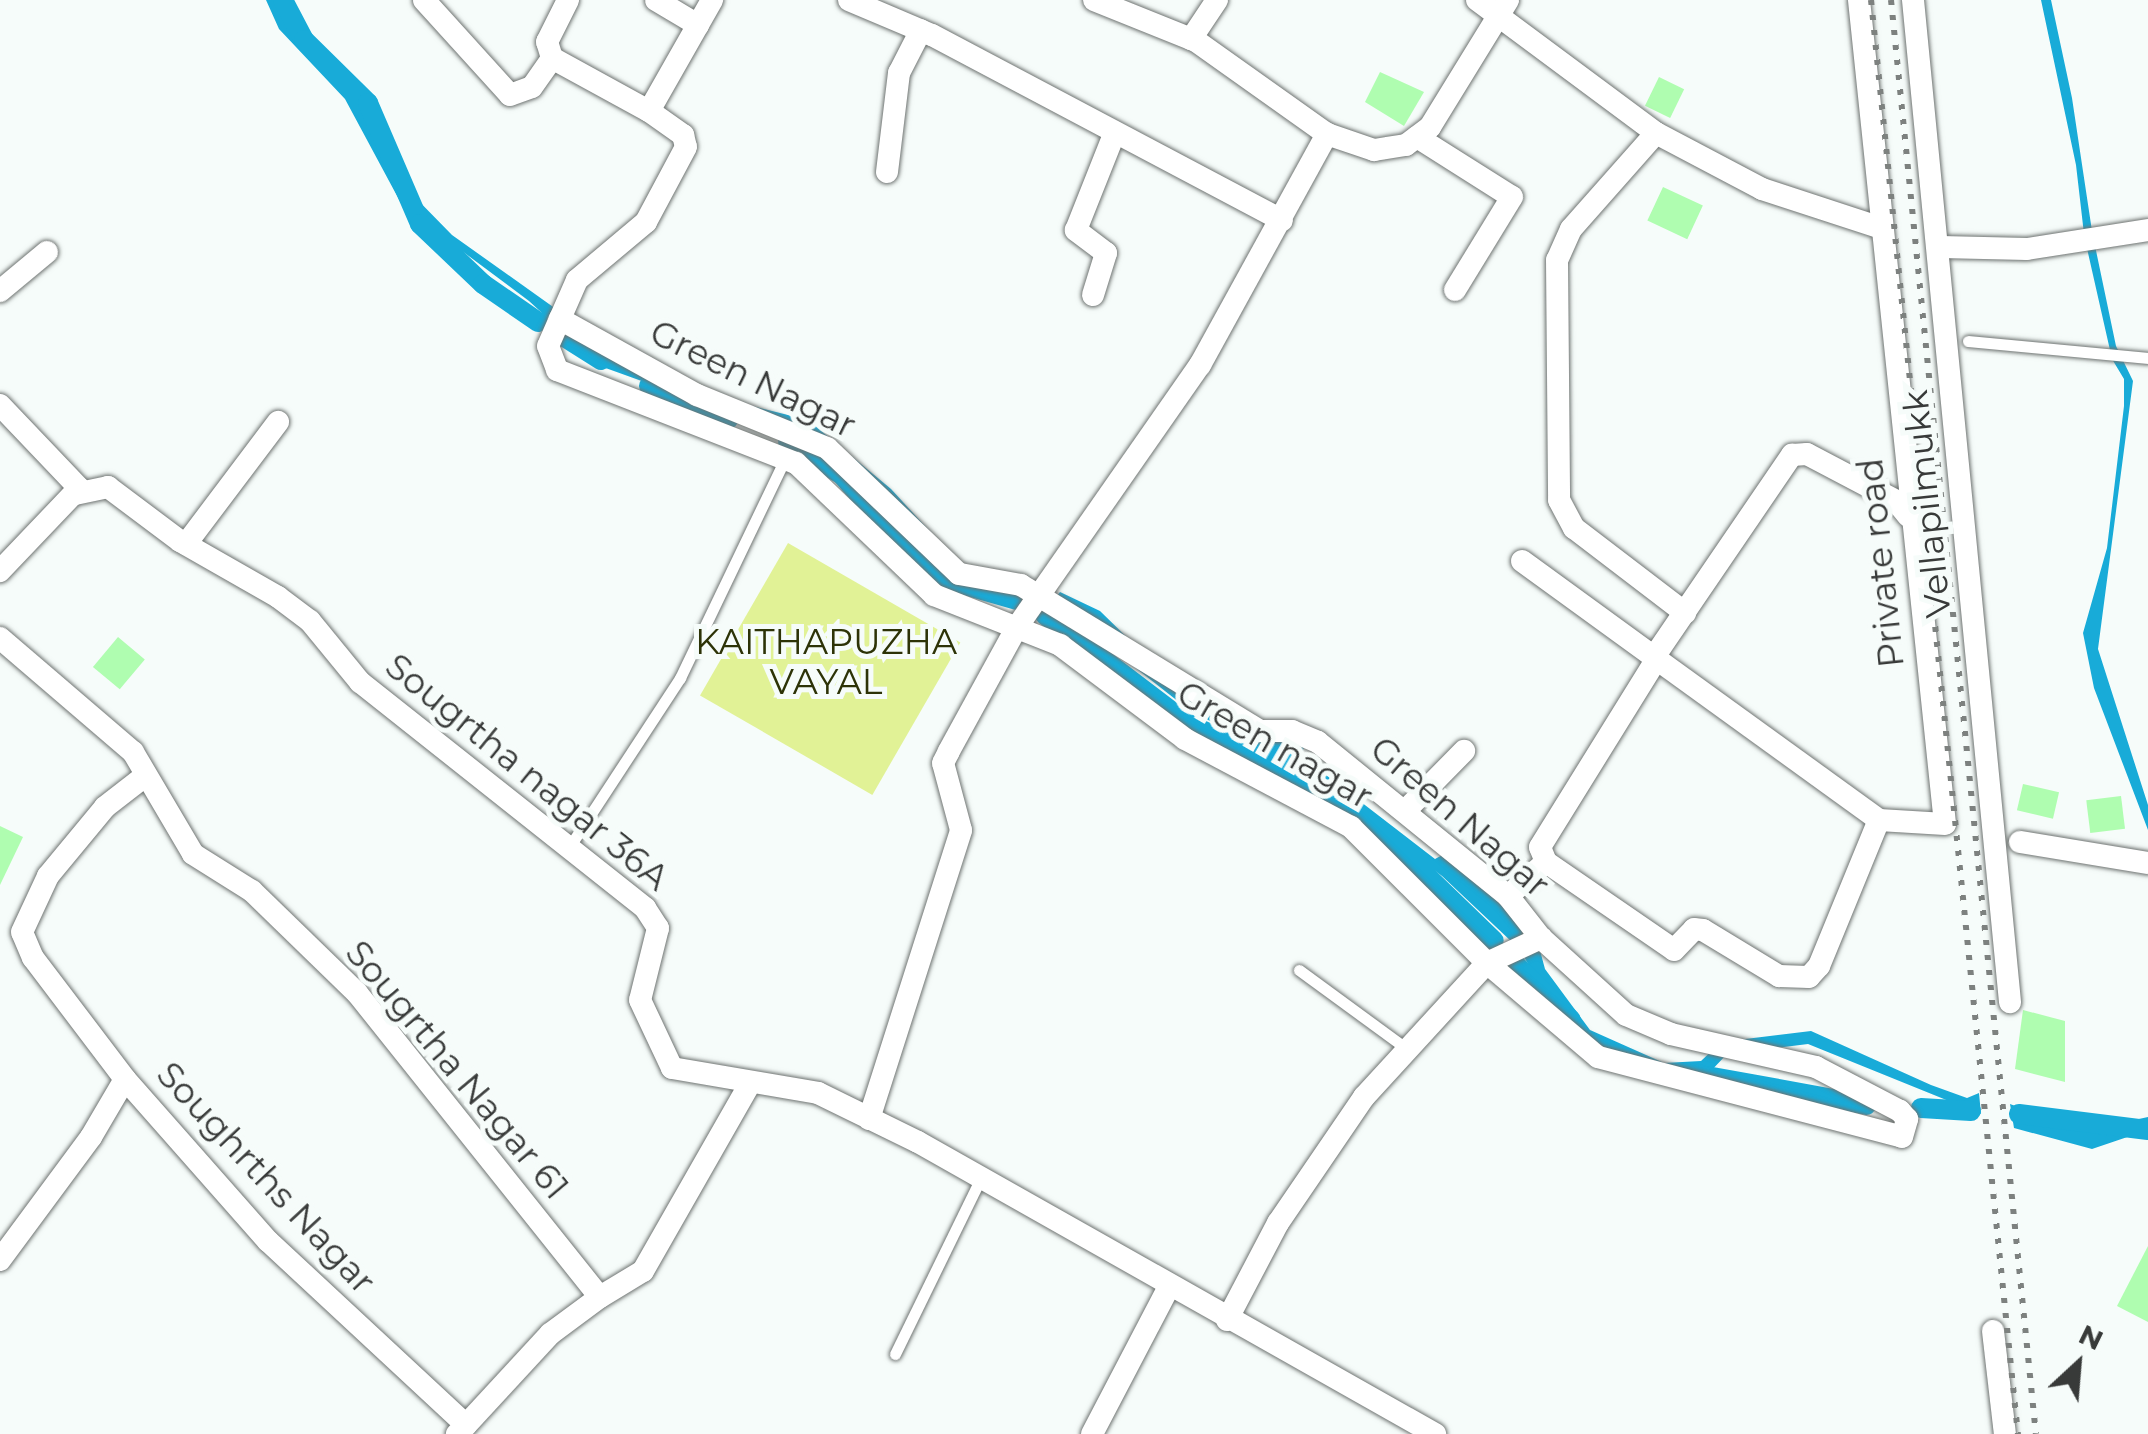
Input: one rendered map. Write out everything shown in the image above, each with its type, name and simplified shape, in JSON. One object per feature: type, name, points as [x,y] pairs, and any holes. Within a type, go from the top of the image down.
[{"type":"street","points":[[424,0],[510,95],[532,87],[552,58],[547,42],[568,0]]},
{"type":"street","points":[[656,0],[698,25]]},
{"type":"street","points":[[649,111],[712,0]]},
{"type":"street","points":[[848,0],[921,30],[1282,220]]},
{"type":"street","points":[[1094,0],[1191,39],[1327,134],[1374,150],[1417,137],[1430,127],[1504,8]]},
{"type":"street","points":[[1191,39],[1218,0]]},
{"type":"street","points":[[1478,0],[1504,8],[1656,133],[1762,189],[1881,228]]},
{"type":"street","name":"Private road","points":[[1859,0],[1908,516],[1945,824],[1879,820]]},
{"type":"street","name":"Vellapilmukk","points":[[1913,0],[1940,247],[2010,1002]]},
{"type":"street","points":[[887,172],[900,73],[921,30]]},
{"type":"street","name":"Green nagar","points":[[552,58],[649,111],[682,135],[682,160],[646,222],[588,264],[548,346],[557,370],[789,451],[934,595],[1060,646],[1186,739],[1351,826],[1487,963],[1598,1057],[1894,1139],[1908,1128],[1900,1111],[1816,1067],[1671,1034],[1626,1015],[1541,938]]},
{"type":"street","points":[[1094,295],[1106,253],[1076,230],[1116,132]]},
{"type":"street","points":[[1656,133],[1571,229],[1558,260],[1559,500],[1574,528],[1685,613]]},
{"type":"street","points":[[869,1118],[961,830],[944,763],[1017,627],[1200,365],[1327,134]]},
{"type":"street","points":[[1417,137],[1512,197],[1455,290]]},
{"type":"street","points":[[1940,247],[2026,250],[2148,230]]},
{"type":"street","points":[[0,290],[47,252]]},
{"type":"street","name":"Green Nagar","points":[[560,319],[696,395],[827,448],[959,574],[1040,594],[1260,731],[1292,731],[1318,742],[1508,896],[1541,938]]},
{"type":"street","points":[[0,405],[80,488],[0,571]]},
{"type":"street","points":[[186,544],[278,422]]},
{"type":"street","points":[[1522,561],[1654,660],[1879,820],[1826,950],[1809,977],[1779,976],[1703,930],[1694,929],[1674,950],[1546,862],[1540,848],[1654,660],[1792,455],[1807,454],[1896,500],[1908,516]]},
{"type":"street","name":"Sougrtha nagar 36A","points":[[80,488],[75,494],[108,486],[186,544],[310,621],[360,682],[570,846],[658,928],[640,1000],[672,1068],[749,1085],[801,1088],[869,1118],[1434,1434]]},
{"type":"street","name":"Sougrtha Nagar 61","points":[[0,638],[133,752],[193,854],[252,891],[357,993],[600,1297]]},
{"type":"street","points":[[1406,810],[1464,751]]},
{"type":"street","points":[[125,1079],[33,958],[22,932],[29,907],[57,864],[105,808],[145,776]]},
{"type":"street","points":[[2020,842],[2148,863]]},
{"type":"street","points":[[1508,896],[1546,862]]},
{"type":"street","points":[[1227,1320],[1278,1223],[1364,1096],[1487,963],[1541,938]]},
{"type":"street","name":"Soughrths Nagar","points":[[0,1260],[91,1137],[125,1079],[268,1241],[462,1430]]},
{"type":"street","points":[[462,1430],[550,1334],[642,1271],[749,1085]]},
{"type":"street","points":[[1092,1434],[1170,1286]]},
{"type":"street","points":[[1992,1331],[2005,1434]]},
{"type":"lane","points":[[1968,341],[2148,358]]},
{"type":"lane","points":[[570,846],[680,678],[789,451]]},
{"type":"lane","points":[[1299,970],[1407,1049]]},
{"type":"lane","points":[[896,1354],[981,1178]]},
{"type":"green space","name":"KAITHAPUZHA VAYAL","points":[[788,543],[960,642],[872,795],[700,695]]},
{"type":"water","points":[[266,0],[280,0],[354,88],[405,187],[452,235],[570,319],[705,394],[808,420],[891,489],[958,562],[1040,606],[951,582],[822,446],[600,366],[529,301],[403,207],[345,99],[279,29]]},
{"type":"water","points":[[2041,0],[2051,0],[2072,98],[2092,231],[2084,234],[2076,165]]},
{"type":"water","points":[[2094,241],[2116,346],[2133,381],[2098,649],[2148,805],[2148,830],[2094,688],[2083,633],[2107,548],[2124,406],[2124,379],[2112,359],[2086,244]]},
{"type":"water","points":[[1060,592],[1100,611],[1145,655],[1305,746],[1300,755],[1435,859],[1446,853],[1533,935],[1513,943],[1442,876],[1322,786],[1184,706],[1052,602]]},
{"type":"water","points":[[1538,943],[1545,969],[1590,1030],[1664,1063],[1701,1061],[1721,1042],[1811,1031],[1931,1085],[1967,1098],[1979,1093],[1981,1114],[1808,1044],[1727,1054],[1709,1073],[1650,1069],[1571,1031],[1520,951]]},
{"type":"water","points":[[2010,1104],[2083,1131],[2148,1117],[2148,1130],[2092,1149],[2014,1128]]},
{"type":"building","points":[[1380,72],[1424,92],[1404,126],[1365,102]]},
{"type":"building","points":[[1659,77],[1684,89],[1670,118],[1645,106]]},
{"type":"building","points":[[1663,187],[1703,206],[1687,239],[1647,221]]},
{"type":"building","points":[[118,637],[145,659],[120,689],[93,667]]},
{"type":"building","points":[[2023,784],[2059,792],[2053,819],[2017,810]]},
{"type":"building","points":[[2121,796],[2125,829],[2090,833],[2086,800]]},
{"type":"building","points":[[0,826],[23,837],[0,885]]},
{"type":"building","points":[[2023,1010],[2065,1021],[2065,1082],[2015,1069]]},
{"type":"building","points":[[2148,1246],[2148,1322],[2117,1306]]},
{"type":"waterway","points":[[283,0],[304,40],[368,103],[420,224],[483,284],[538,322]]},
{"type":"waterway","points":[[563,336],[601,360]]},
{"type":"waterway","points":[[649,386],[728,419]]},
{"type":"waterway","points":[[788,442],[842,475],[929,575],[1017,600]]},
{"type":"waterway","points":[[1045,615],[1188,724],[1264,758],[1375,826],[1494,941]]},
{"type":"waterway","points":[[1512,961],[1571,1020]]},
{"type":"waterway","points":[[1707,1076],[1866,1105]]},
{"type":"waterway","points":[[1921,1108],[1971,1111]]},
{"type":"waterway","points":[[2019,1114],[2148,1130]]},
{"type":"railway","points":[[1871,0],[2018,1434]]},
{"type":"railway","points":[[1891,0],[2036,1434]]}]
